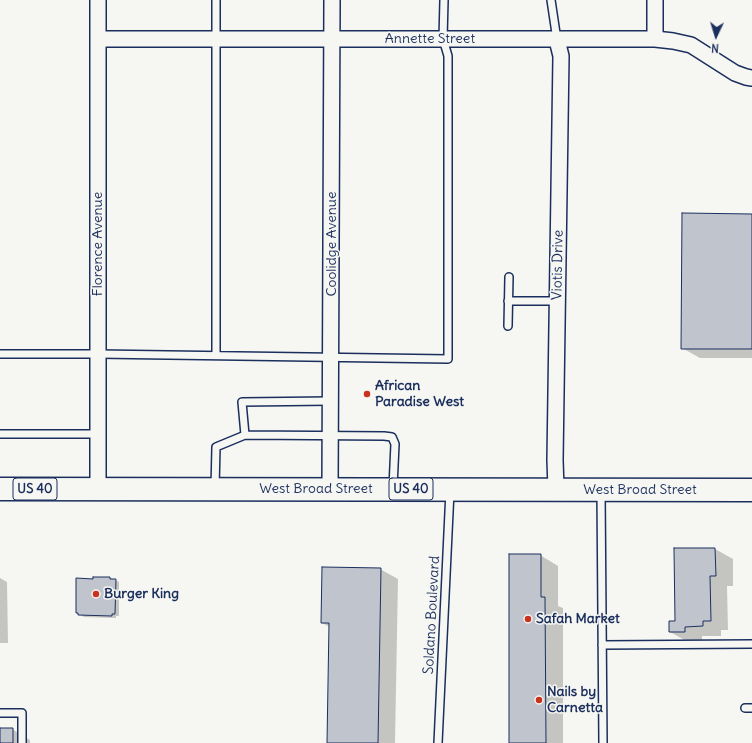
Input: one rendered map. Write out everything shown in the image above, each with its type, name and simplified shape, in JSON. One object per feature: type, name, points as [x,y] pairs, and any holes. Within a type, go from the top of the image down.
[{"type":"main road","name":"West Broad Street","points":[[0,489],[215,488],[752,490]]},
{"type":"street","name":"Florence Avenue","points":[[98,0],[98,489]]},
{"type":"street","name":"Coolidge Avenue","points":[[330,489],[332,0]]},
{"type":"street","points":[[655,0],[655,39]]},
{"type":"street","name":"Annette Street","points":[[98,39],[655,39],[691,45],[735,73],[752,78]]},
{"type":"street","name":"Viotis Drive","points":[[556,489],[555,460],[561,56],[558,40]]},
{"type":"lane","points":[[216,0],[216,355]]},
{"type":"lane","points":[[0,354],[216,355],[448,359],[448,56],[443,39],[444,0]]},
{"type":"lane","points":[[551,0],[558,40]]},
{"type":"lane","points":[[508,326],[509,277]]},
{"type":"lane","points":[[508,301],[557,301]]},
{"type":"lane","points":[[245,435],[242,402],[331,401]]},
{"type":"lane","points":[[0,434],[98,434]]},
{"type":"lane","points":[[215,488],[216,447],[245,435],[392,437],[395,444],[392,489]]},
{"type":"lane","name":"Soldano Boulevard","points":[[438,743],[450,489]]},
{"type":"lane","points":[[601,490],[603,743]]},
{"type":"lane","points":[[602,645],[752,644]]},
{"type":"lane","points":[[0,713],[22,713],[22,743]]},
{"type":"building","points":[[682,213],[752,214],[752,349],[681,349]]},
{"type":"building","points":[[674,548],[715,548],[716,576],[710,576],[711,621],[703,621],[703,626],[685,627],[685,632],[669,632],[669,621],[675,621]]},
{"type":"building","points":[[509,554],[541,554],[541,597],[545,597],[546,743],[509,743]]},
{"type":"building","points":[[322,567],[381,568],[378,743],[327,743],[329,623],[321,623]]},
{"type":"building","name":"Burger King","points":[[93,577],[110,577],[110,579],[116,579],[115,614],[112,614],[112,616],[78,615],[78,613],[76,613],[76,578],[93,579]]},
{"type":"building","points":[[0,728],[13,728],[13,743],[0,743]]},
{"type":"place","name":"African Paradise West","points":[[367,394]]},
{"type":"place","name":"Burger King","points":[[96,594]]},
{"type":"place","name":"Safah Market","points":[[528,619]]},
{"type":"place","name":"Nails by Carnetta","points":[[539,700]]}]
